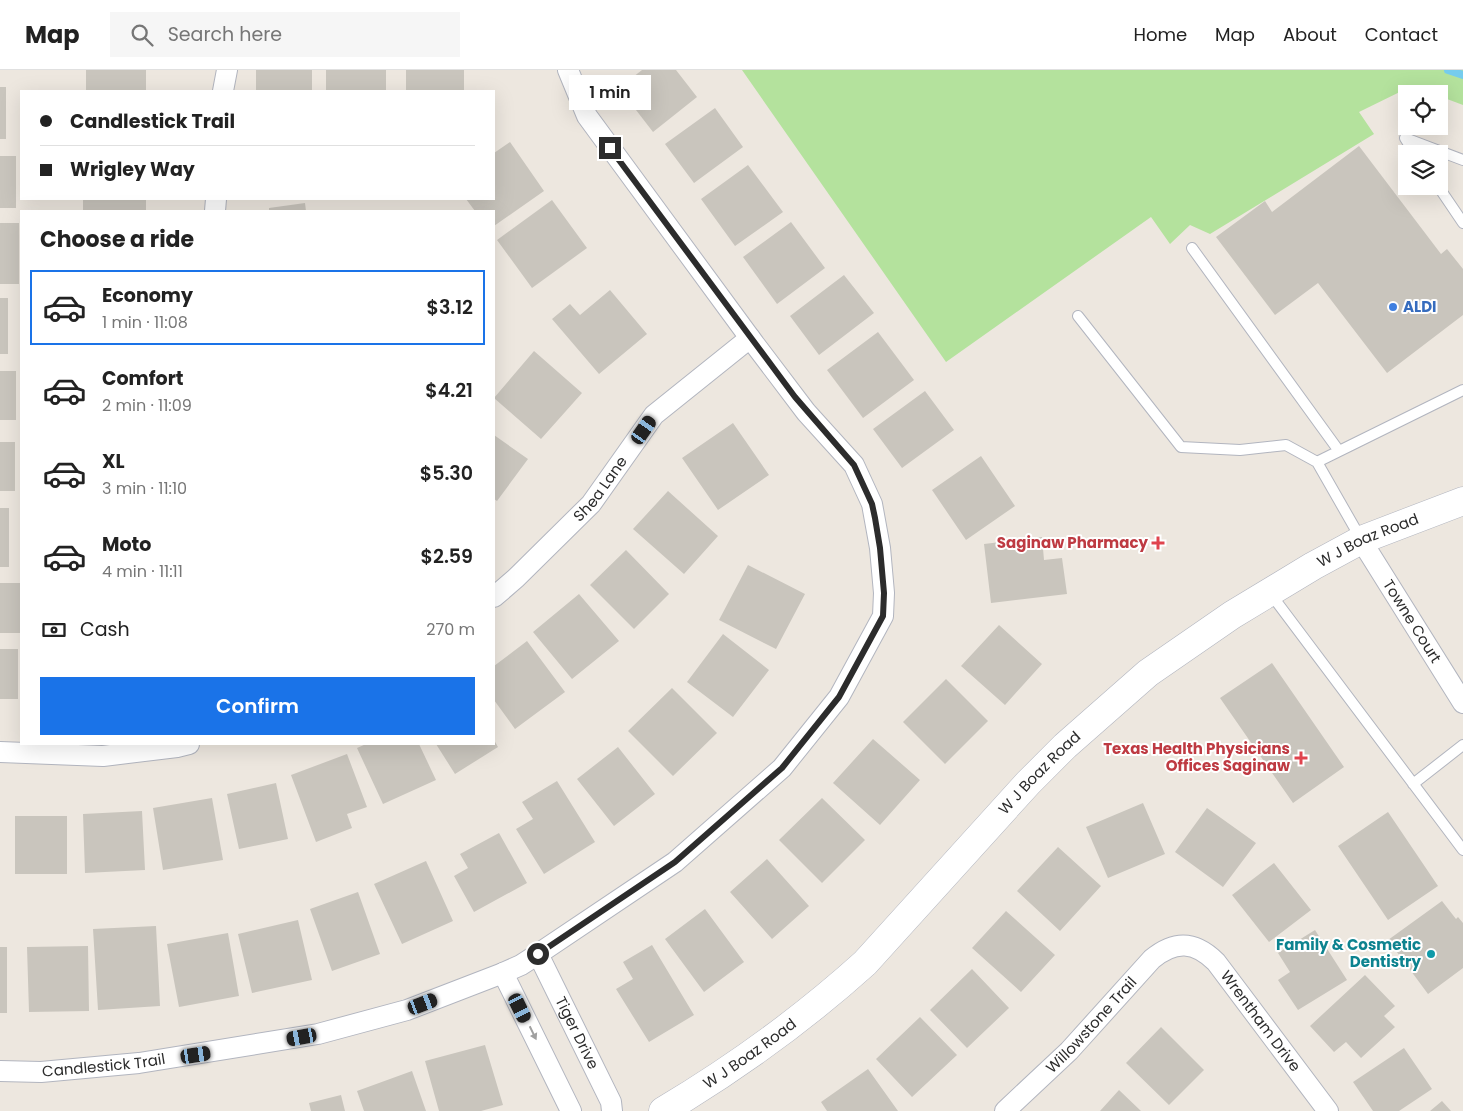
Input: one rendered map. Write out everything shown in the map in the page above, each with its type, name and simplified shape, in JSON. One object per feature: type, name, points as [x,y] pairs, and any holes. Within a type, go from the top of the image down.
[{"type":"main road","name":"W J Boaz Road","points":[[663,1111],[723,1074],[835,990],[865,963],[1028,783],[1079,733],[1148,673],[1202,634],[1361,540],[1463,501]]},
{"type":"street","points":[[223,90],[227,70]]},
{"type":"street","points":[[568,70],[587,116],[750,338]]},
{"type":"street","name":"Shea Lane","points":[[495,596],[591,504],[654,415],[750,338]]},
{"type":"street","name":"Candlestick Trail","points":[[0,1071],[41,1072],[140,1063],[318,1034],[407,1010],[503,973],[538,954],[675,862],[782,768],[839,697],[883,616],[884,593],[880,548],[872,504],[854,465],[806,412],[750,338]]},
{"type":"street","name":"Towne Court","points":[[1361,540],[1463,703]]},
{"type":"street","points":[[0,752],[103,756],[185,745]]},
{"type":"street","name":"Willowstone Trail","points":[[1005,1111],[1069,1051],[1152,959],[1171,947],[1181,946]]},
{"type":"street","name":"Wrentham Drive","points":[[1181,946],[1191,946],[1200,949],[1216,962],[1328,1111]]},
{"type":"street","name":"Tiger Drive","points":[[538,954],[610,1100],[612,1111]]},
{"type":"street","points":[[503,973],[571,1111]]},
{"type":"lane","points":[[1409,145],[1404,138],[1423,145]]},
{"type":"lane","points":[[1448,154],[1463,160]]},
{"type":"lane","points":[[1444,195],[1463,223]]},
{"type":"lane","points":[[1192,248],[1339,451]]},
{"type":"lane","points":[[1078,316],[1180,447],[1240,450],[1286,445],[1317,462],[1361,540]]},
{"type":"lane","points":[[1317,462],[1463,390]]},
{"type":"lane","points":[[1270,593],[1463,850]]},
{"type":"lane","points":[[1412,784],[1463,745]]},
{"type":"green space","points":[[742,70],[1463,70],[1463,105],[1448,99],[1448,85],[1398,85],[1398,93],[1359,112],[1374,134],[1210,234],[1190,225],[1170,244],[1151,217],[946,362]]},
{"type":"building","points":[[86,70],[146,70],[146,90],[86,90]]},
{"type":"building","points":[[256,70],[312,70],[312,90],[256,90]]},
{"type":"building","points":[[326,70],[386,70],[386,90],[326,90]]},
{"type":"building","points":[[406,70],[464,70],[464,90],[406,90]]},
{"type":"building","points":[[642,70],[676,70],[697,97],[653,132],[619,88]]},
{"type":"building","points":[[0,87],[6,87],[6,139],[0,139]]},
{"type":"building","points":[[715,108],[743,147],[694,183],[665,144]]},
{"type":"building","points":[[510,142],[544,191],[495,225],[495,210],[474,210],[467,200],[495,200],[495,152]]},
{"type":"building","points":[[1359,146],[1441,254],[1447,249],[1463,269],[1463,315],[1387,373],[1318,283],[1275,315],[1216,237],[1265,201],[1272,212]]},
{"type":"building","points":[[0,156],[16,156],[16,208],[0,208]]},
{"type":"building","points":[[748,165],[783,212],[735,246],[701,199]]},
{"type":"building","points":[[83,200],[146,200],[146,210],[83,210]]},
{"type":"building","points":[[552,200],[587,248],[532,288],[497,240]]},
{"type":"building","points":[[305,203],[306,210],[269,210],[269,208]]},
{"type":"building","points":[[791,222],[825,268],[777,304],[743,257]]},
{"type":"building","points":[[0,223],[19,223],[19,284],[0,284]]},
{"type":"building","points":[[844,275],[874,313],[819,355],[790,316]]},
{"type":"building","points":[[610,290],[647,334],[599,374],[552,319],[570,304],[580,315]]},
{"type":"building","points":[[0,298],[8,298],[8,354],[0,354]]},
{"type":"building","points":[[878,332],[914,380],[863,418],[827,370]]},
{"type":"building","points":[[534,351],[582,393],[541,439],[495,399]]},
{"type":"building","points":[[0,371],[16,371],[16,420],[0,420]]},
{"type":"building","points":[[925,391],[954,430],[902,468],[873,429]]},
{"type":"building","points":[[733,423],[769,475],[718,510],[682,458]]},
{"type":"building","points":[[495,436],[528,459],[497,501],[495,500]]},
{"type":"building","points":[[0,442],[15,442],[15,491],[0,491]]},
{"type":"building","points":[[981,456],[1015,506],[966,540],[932,490]]},
{"type":"building","points":[[668,491],[718,536],[684,574],[633,529]]},
{"type":"building","points":[[0,508],[9,508],[9,567],[0,567]]},
{"type":"building","points":[[1042,537],[1044,560],[1062,558],[1067,594],[991,603],[984,544]]},
{"type":"building","points":[[626,550],[669,594],[634,629],[590,585]]},
{"type":"building","points":[[748,565],[805,594],[776,649],[719,620]]},
{"type":"building","points":[[0,583],[20,583],[20,633],[0,633]]},
{"type":"building","points":[[579,594],[619,641],[572,679],[533,632]]},
{"type":"building","points":[[999,625],[1042,664],[1005,705],[961,666]]},
{"type":"building","points":[[723,634],[769,670],[733,717],[687,682]]},
{"type":"building","points":[[527,641],[565,692],[515,729],[495,701],[495,665]]},
{"type":"building","points":[[0,649],[18,649],[18,699],[0,699]]},
{"type":"building","points":[[1272,663],[1344,767],[1293,803],[1220,698]]},
{"type":"building","points":[[946,679],[988,721],[945,764],[903,722]]},
{"type":"building","points":[[672,688],[717,733],[673,776],[628,731]]},
{"type":"building","points":[[873,739],[920,780],[880,825],[833,783]]},
{"type":"building","points":[[495,742],[498,747],[455,774],[437,745],[495,745]]},
{"type":"building","points":[[364,745],[419,745],[436,780],[383,804],[357,748]]},
{"type":"building","points":[[618,747],[655,794],[614,826],[577,779]]},
{"type":"building","points":[[347,754],[367,807],[347,814],[352,828],[316,842],[291,775]]},
{"type":"building","points":[[557,781],[595,842],[544,874],[516,829],[533,819],[522,802]]},
{"type":"building","points":[[276,783],[288,839],[239,849],[227,794]]},
{"type":"building","points":[[212,798],[223,860],[163,870],[153,808]]},
{"type":"building","points":[[822,798],[865,840],[822,883],[779,840]]},
{"type":"building","points":[[1143,803],[1165,854],[1108,878],[1086,827]]},
{"type":"building","points":[[1207,808],[1256,843],[1223,887],[1175,852]]},
{"type":"building","points":[[142,811],[145,870],[85,873],[83,814]]},
{"type":"building","points":[[1388,812],[1438,886],[1388,920],[1338,846]]},
{"type":"building","points":[[15,816],[67,816],[67,874],[15,874]]},
{"type":"building","points":[[499,833],[527,883],[474,912],[454,876],[468,868],[460,854]]},
{"type":"building","points":[[1058,847],[1101,886],[1060,931],[1017,891]]},
{"type":"building","points":[[767,859],[809,906],[772,939],[730,892]]},
{"type":"building","points":[[426,861],[453,921],[402,944],[374,884]]},
{"type":"building","points":[[1274,863],[1311,910],[1269,942],[1232,895]]},
{"type":"building","points":[[358,892],[380,954],[332,971],[310,909]]},
{"type":"building","name":"Family & Cosmetic Dentistry","points":[[1442,901],[1456,919],[1458,917],[1463,923],[1463,968],[1428,994],[1388,940]]},
{"type":"building","points":[[705,909],[744,962],[704,992],[665,939]]},
{"type":"building","points":[[1006,911],[1055,955],[1021,992],[972,948]]},
{"type":"building","points":[[298,920],[312,980],[252,993],[238,934]]},
{"type":"building","points":[[156,926],[160,1006],[98,1010],[93,929]]},
{"type":"building","points":[[1315,930],[1347,980],[1298,1010],[1278,980],[1290,972],[1278,953]]},
{"type":"building","points":[[228,933],[239,996],[179,1007],[167,944]]},
{"type":"building","points":[[652,945],[694,1015],[649,1042],[616,989],[633,979],[623,962]]},
{"type":"building","points":[[88,946],[89,1011],[29,1012],[27,947]]},
{"type":"building","points":[[0,947],[7,947],[7,1013],[0,1013]]},
{"type":"building","points":[[972,969],[1009,1008],[967,1048],[930,1010]]},
{"type":"building","points":[[1365,975],[1395,1006],[1384,1016],[1395,1027],[1361,1058],[1346,1042],[1334,1052],[1310,1026]]},
{"type":"building","points":[[920,1017],[957,1055],[912,1097],[876,1059]]},
{"type":"building","points":[[1161,1027],[1204,1070],[1169,1105],[1126,1063]]},
{"type":"building","points":[[485,1045],[503,1105],[481,1111],[439,1111],[425,1061]]},
{"type":"building","points":[[1404,1048],[1432,1089],[1399,1111],[1373,1111],[1353,1082]]},
{"type":"building","points":[[868,1069],[898,1111],[827,1111],[821,1102]]},
{"type":"building","points":[[412,1071],[426,1111],[364,1111],[357,1091]]},
{"type":"building","points":[[1119,1090],[1141,1111],[1100,1111]]},
{"type":"building","points":[[341,1095],[345,1111],[311,1111],[309,1103]]},
{"type":"building","points":[[1442,1101],[1451,1111],[1430,1111]]},
{"type":"waterway","points":[[1448,70],[1463,75]]},
{"type":"place","name":"ALDI","points":[[1393,307]]},
{"type":"place","name":"Saginaw Pharmacy","points":[[1158,543]]},
{"type":"place","name":"Texas Health Physicians Offices Saginaw","points":[[1301,758]]},
{"type":"place","name":"Family & Cosmetic Dentistry","points":[[1431,954]]},
{"type":"route","points":[[538,954],[675,862],[782,768],[839,697],[883,616],[884,593],[875,518],[872,504],[854,465],[806,412],[610,148]]}]
